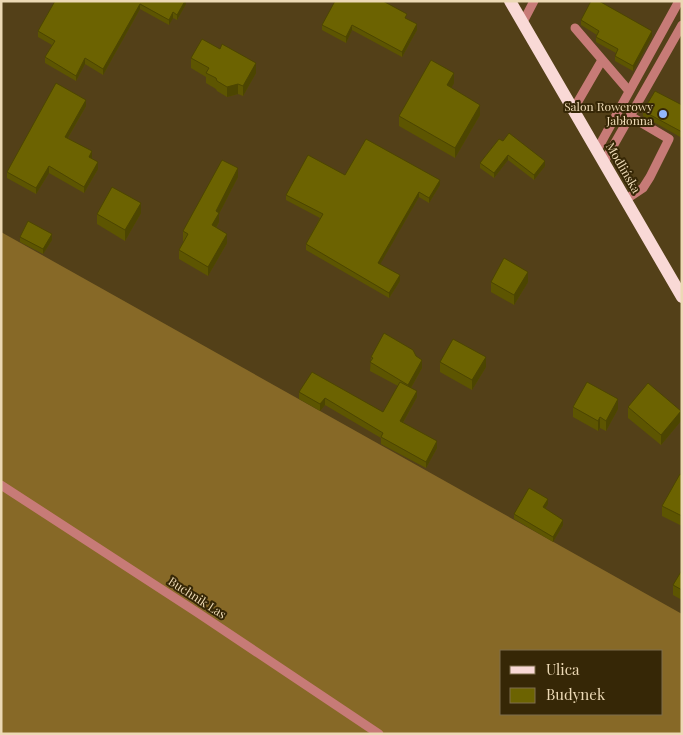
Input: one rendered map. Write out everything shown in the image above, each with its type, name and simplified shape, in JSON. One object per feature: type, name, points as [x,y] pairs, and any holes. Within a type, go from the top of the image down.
[{"type":"main road","name":"Modlińska","points":[[510,1],[682,297]]},
{"type":"street","points":[[523,22],[534,1]]},
{"type":"street","points":[[597,150],[679,1]]},
{"type":"street","points":[[604,162],[682,25]]},
{"type":"street","points":[[575,28],[629,90]]},
{"type":"street","points":[[573,110],[602,60]]},
{"type":"street","points":[[625,200],[642,188],[650,177],[669,139],[630,116]]},
{"type":"street","name":"Buchnik Las","points":[[1,485],[379,734]]},
{"type":"shaded area","points":[[1,232],[682,614],[682,734],[1,734]]},
{"type":"building","points":[[55,1],[185,1],[177,15],[173,12],[169,20],[140,4],[103,69],[85,58],[76,76],[45,57],[55,41],[38,31]]},
{"type":"building","points":[[335,1],[383,1],[407,14],[405,18],[417,24],[402,52],[352,25],[346,37],[322,25]]},
{"type":"building","points":[[591,1],[599,1],[652,31],[633,66],[615,56],[618,49],[596,37],[599,31],[581,20]]},
{"type":"building","points":[[202,39],[220,49],[222,44],[256,63],[243,86],[238,84],[227,87],[206,73],[209,68],[191,58]]},
{"type":"building","points":[[431,60],[454,73],[447,85],[480,105],[455,148],[399,116]]},
{"type":"building","points":[[56,83],[86,100],[65,137],[92,151],[89,157],[98,162],[84,187],[49,166],[36,188],[7,172]]},
{"type":"building","name":"Salon Rowerowy Jabłonna","points":[[655,91],[682,105],[682,132],[643,111]]},
{"type":"building","points":[[509,133],[545,161],[534,175],[508,155],[494,173],[480,163],[499,139],[503,141]]},
{"type":"building","points":[[366,139],[440,180],[429,198],[419,192],[378,263],[400,275],[389,293],[306,244],[323,214],[286,195],[308,155],[345,175]]},
{"type":"building","points":[[222,160],[238,168],[216,211],[219,213],[212,225],[227,234],[208,267],[179,250],[188,234],[183,231]]},
{"type":"building","points":[[112,187],[141,203],[125,230],[97,214]]},
{"type":"building","points":[[28,221],[52,234],[43,249],[20,237]]},
{"type":"building","points":[[504,258],[528,272],[514,295],[491,282]]},
{"type":"building","points":[[384,333],[413,350],[416,356],[422,360],[408,385],[370,362]]},
{"type":"building","points":[[453,339],[486,357],[472,380],[440,362]]},
{"type":"building","points":[[312,372],[383,412],[400,382],[417,391],[400,421],[437,441],[426,462],[381,437],[383,433],[325,398],[320,404],[299,392]]},
{"type":"building","points":[[587,382],[618,399],[606,421],[600,417],[598,421],[573,407]]},
{"type":"building","points":[[648,383],[681,411],[661,435],[628,407]]},
{"type":"building","points":[[680,474],[682,475],[682,516],[662,506]]},
{"type":"building","points":[[529,488],[548,499],[543,507],[563,520],[553,537],[514,514]]},
{"type":"building","points":[[682,570],[682,590],[673,585]]},
{"type":"place","name":"Salon Rowerowy Jabłonna","points":[[663,114]]}]
